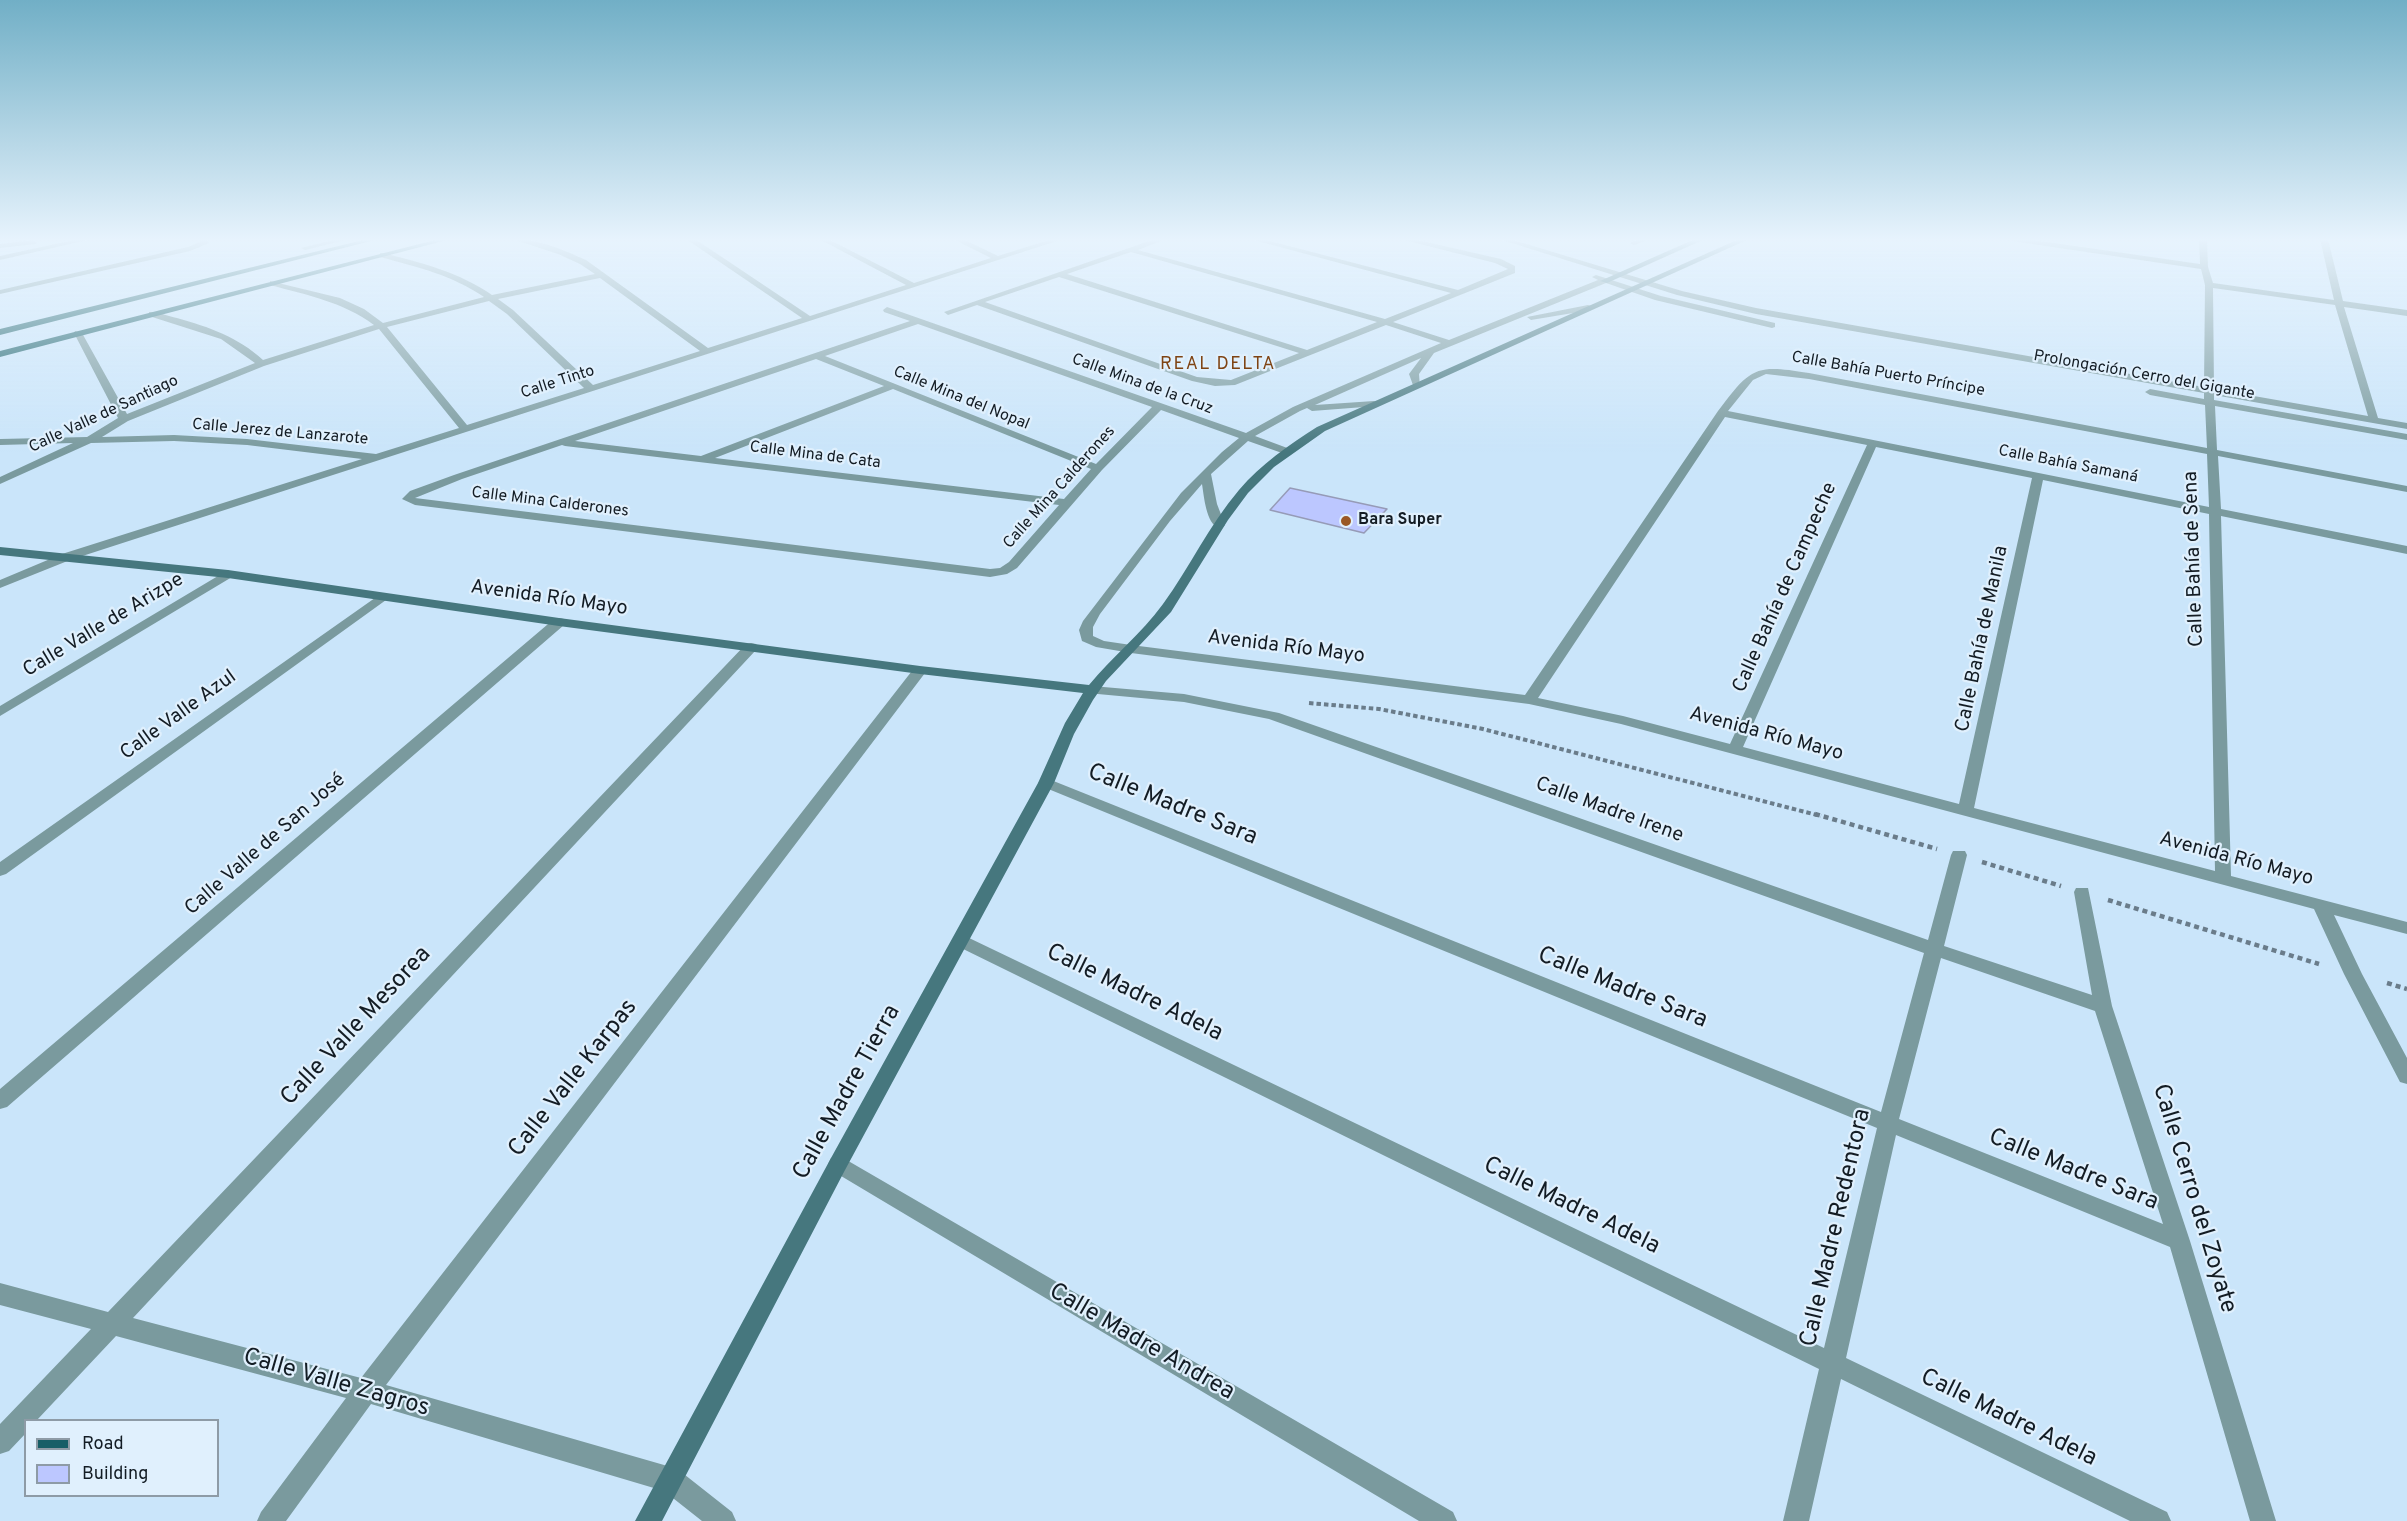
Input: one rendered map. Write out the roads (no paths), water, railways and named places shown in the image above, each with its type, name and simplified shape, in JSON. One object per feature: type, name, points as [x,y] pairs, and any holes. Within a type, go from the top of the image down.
[{"type":"main road","points":[[0,332],[85,310]]},
{"type":"main road","points":[[0,354],[167,310]]},
{"type":"street","points":[[357,310],[381,326],[465,429]]},
{"type":"street","name":"Calle Valle de Santiago","points":[[0,481],[91,439],[124,419],[261,363],[381,326],[445,310]]},
{"type":"street","points":[[505,310],[590,388]]},
{"type":"street","points":[[650,310],[706,351]]},
{"type":"street","points":[[796,310],[809,319]]},
{"type":"street","name":"Calle Tinto","points":[[0,584],[66,556],[836,310]]},
{"type":"street","name":"Calle Mina de la Cruz","points":[[887,310],[1286,452]]},
{"type":"street","points":[[948,312],[954,310]]},
{"type":"street","points":[[999,310],[1195,379],[1223,384],[1243,380],[1305,352],[1412,310]]},
{"type":"street","points":[[1172,310],[1305,352]]},
{"type":"street","points":[[1344,310],[1447,342]]},
{"type":"street","points":[[1219,525],[1210,504],[1206,475],[1246,438],[1295,409],[1447,342],[1528,310]]},
{"type":"street","points":[[1483,327],[1568,310]]},
{"type":"street","name":"Calle Madre Tierra","points":[[648,1521],[838,1164],[1046,783],[1065,737],[1092,690],[1168,607],[1219,525],[1242,493],[1264,470],[1286,452],[1321,429],[1584,310]]},
{"type":"street","points":[[1701,310],[1780,327]]},
{"type":"street","name":"Prolongación Cerro del Gigante","points":[[1750,310],[2407,437]]},
{"type":"street","name":"Calle Bahía de Sena","points":[[2209,310],[2209,397],[2215,512],[2223,878]]},
{"type":"street","points":[[2341,310],[2374,420]]},
{"type":"street","points":[[2386,310],[2407,313]]},
{"type":"street","points":[[152,314],[207,329],[232,339],[248,349],[261,363]]},
{"type":"street","name":"Calle Mina Calderones","points":[[919,321],[429,487],[414,493],[408,499],[415,502],[588,525],[947,570],[990,573],[1003,571],[1022,557],[1067,502],[1158,407]]},
{"type":"street","points":[[78,333],[124,419]]},
{"type":"street","points":[[1417,386],[1414,374],[1434,348]]},
{"type":"street","name":"Calle Mina del Nopal","points":[[815,355],[890,387],[1098,468]]},
{"type":"street","name":"Calle Bahía Puerto Príncipe","points":[[1529,700],[1722,413],[1753,374],[1759,371],[1772,371],[2407,489]]},
{"type":"street","points":[[701,459],[890,387]]},
{"type":"street","name":"Prolongación Cerro del Gigante","points":[[2139,390],[2209,397],[2407,426]]},
{"type":"street","points":[[1295,409],[1374,404]]},
{"type":"street","name":"Calle Bahía Samaná","points":[[1722,413],[2407,551]]},
{"type":"street","name":"Calle Jerez de Lanzarote","points":[[0,442],[174,438],[247,442],[377,457]]},
{"type":"street","name":"Calle Mina de Cata","points":[[559,442],[1067,502]]},
{"type":"street","name":"Calle Bahía de Campeche","points":[[1736,748],[1873,443]]},
{"type":"street","name":"Avenida Río Mayo","points":[[1206,475],[1176,508],[1086,626],[1087,638],[1101,644],[1131,649],[1529,700],[1623,720],[1736,748],[2407,928]]},
{"type":"street","name":"Calle Bahía de Manila","points":[[1966,810],[2038,476]]},
{"type":"street","name":"Avenida Río Mayo","points":[[0,551],[228,574],[559,622],[920,670],[1092,690]]},
{"type":"street","name":"Calle Valle de Arizpe","points":[[0,712],[228,574]]},
{"type":"street","name":"Calle Valle Azul","points":[[0,870],[382,597]]},
{"type":"street","name":"Calle Valle de San José","points":[[0,1101],[559,622]]},
{"type":"street","name":"Calle Valle Mesorea","points":[[0,1442],[751,647]]},
{"type":"street","name":"Calle Valle Karpas","points":[[270,1521],[366,1391],[920,670]]},
{"type":"street","name":"Calle Madre Irene","points":[[1092,690],[1186,696],[1233,704],[1274,716],[1933,949],[2103,1006]]},
{"type":"street","name":"Calle Madre Sara","points":[[1046,783],[2179,1241]]},
{"type":"street","name":"Calle Madre Redentora","points":[[1796,1521],[1888,1124],[1959,855]]},
{"type":"street","name":"Calle Cerro del Zoyate","points":[[2082,892],[2103,1006],[2179,1241],[2262,1521]]},
{"type":"street","points":[[2321,905],[2353,974],[2407,1076]]},
{"type":"street","name":"Calle Madre Adela","points":[[961,941],[2158,1521]]},
{"type":"street","name":"Calle Madre Andrea","points":[[838,1164],[1444,1521]]},
{"type":"street","name":"Calle Valle Zagros","points":[[0,1294],[366,1391],[671,1480]]},
{"type":"street","points":[[671,1480],[723,1521]]},
{"type":"place","name":"Bara Super","points":[[1346,521]]},
{"type":"district","name":"REAL DELTA","points":[[1218,365]]}]
